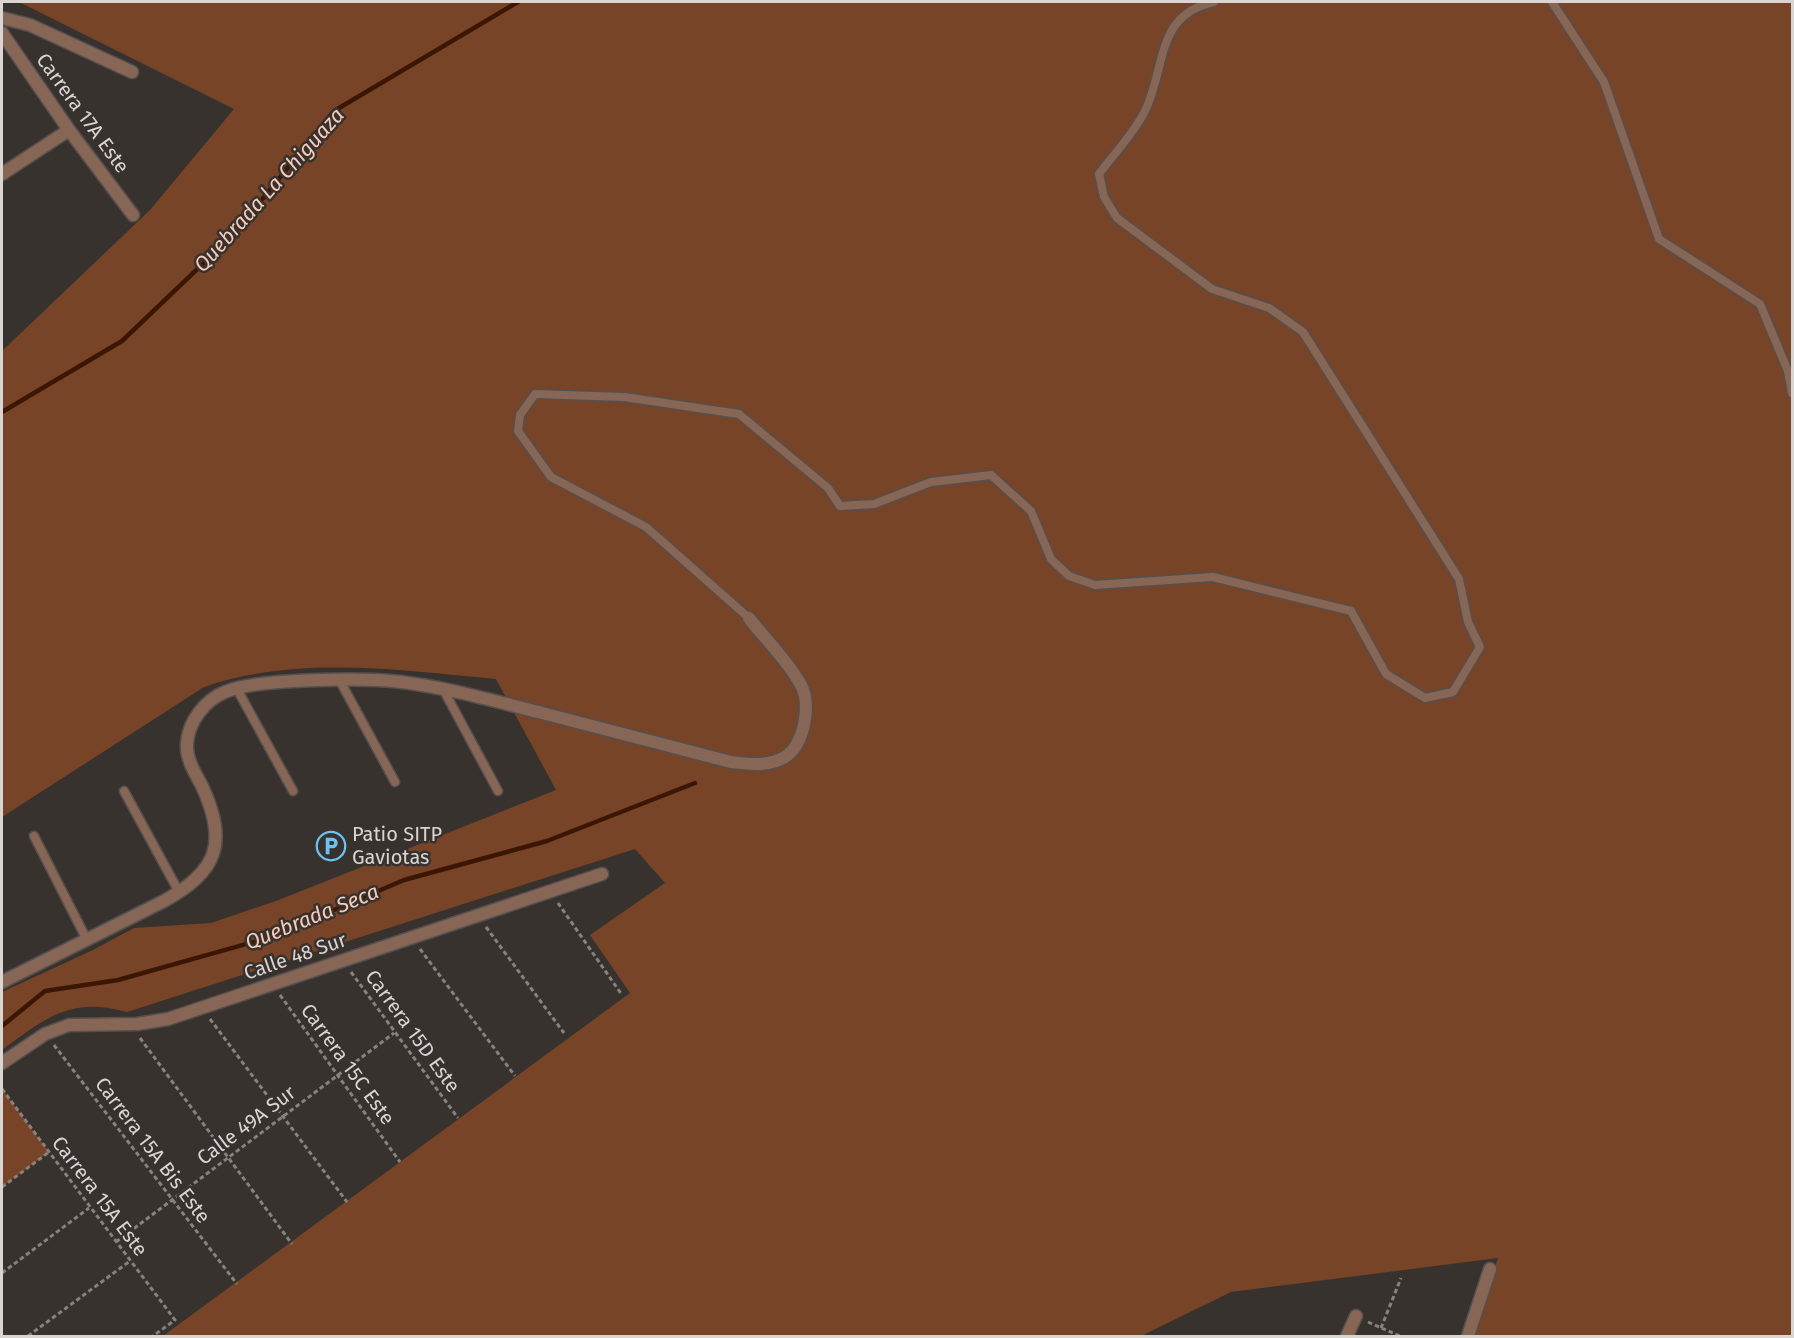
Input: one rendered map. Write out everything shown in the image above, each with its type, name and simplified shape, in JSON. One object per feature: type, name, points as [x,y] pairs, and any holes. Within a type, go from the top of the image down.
[{"type":"street","points":[[2,18],[30,25],[132,72]]},
{"type":"street","name":"Carrera 17A Este","points":[[2,33],[69,130],[134,215]]},
{"type":"street","points":[[2,174],[69,130]]},
{"type":"street","points":[[2,982],[188,888],[208,865],[216,838],[210,803],[187,755],[189,732],[202,708],[225,691],[274,682],[394,681],[490,698],[730,762],[759,765],[786,756],[802,732],[807,710],[801,686],[749,618]]},
{"type":"street","name":"Calle 48 Sur","points":[[2,1063],[45,1034],[81,1023],[130,1025],[168,1019],[602,874]]},
{"type":"street","points":[[1468,1336],[1490,1269]]},
{"type":"street","points":[[1347,1336],[1356,1316]]},
{"type":"lane","points":[[749,618],[646,527],[551,477],[518,431],[520,415],[535,394],[624,397],[739,414],[828,488],[840,506],[874,504],[931,482],[991,475],[1031,511],[1051,559],[1069,576],[1095,585],[1213,577],[1351,611],[1386,674],[1425,698],[1453,692],[1480,647],[1468,622],[1459,579],[1303,332],[1269,308],[1212,289],[1118,218],[1104,197],[1099,174],[1145,111],[1168,35],[1194,6],[1214,2]]},
{"type":"lane","points":[[1552,2],[1604,82],[1659,239],[1760,304],[1788,371],[1792,393]]},
{"type":"lane","points":[[340,681],[396,782]]},
{"type":"lane","points":[[237,689],[293,791]]},
{"type":"lane","points":[[443,690],[498,791]]},
{"type":"lane","points":[[124,791],[179,892]]},
{"type":"lane","points":[[34,836],[87,940]]},
{"type":"path","points":[[550,891],[622,995]]},
{"type":"path","points":[[478,916],[564,1033]]},
{"type":"path","points":[[412,938],[515,1076]]},
{"type":"path","name":"Carrera 15D Este","points":[[343,961],[458,1118]]},
{"type":"path","name":"Carrera 15C Este","points":[[272,984],[400,1162]]},
{"type":"path","points":[[202,1008],[347,1202]]},
{"type":"path","points":[[130,1025],[292,1244]]},
{"type":"path","name":"Calle 49A Sur","points":[[116,1242],[394,1033]]},
{"type":"path","name":"Carrera 15A Bis Este","points":[[45,1034],[237,1284]]},
{"type":"path","name":"Carrera 15A Este","points":[[2,1089],[175,1320],[153,1336]]},
{"type":"path","points":[[2,1187],[49,1152]]},
{"type":"path","points":[[2,1273],[90,1207]]},
{"type":"path","points":[[28,1336],[130,1261]]},
{"type":"path","points":[[1381,1328],[1401,1278]]},
{"type":"path","points":[[1356,1316],[1400,1336]]},
{"type":"shaded area","points":[[19,2],[1792,2],[1792,1336],[1471,1336],[1498,1258],[1231,1292],[1141,1336],[163,1336],[630,993],[590,935],[665,883],[635,849],[127,1012],[90,1007],[60,1013],[32,1028],[2,1050],[2,992],[93,950],[134,928],[211,923],[276,901],[556,790],[496,679],[386,669],[312,668],[239,677],[204,687],[2,817],[2,351],[150,210],[234,109]]},
{"type":"shaded area","points":[[2,1089],[49,1152],[2,1187]]},
{"type":"waterway","name":"Quebrada La Chiguaza","points":[[2,412],[122,341],[234,234],[334,111],[518,2]]},
{"type":"waterway","name":"Quebrada Seca","points":[[2,1026],[45,991],[118,980],[271,937],[404,880],[547,841],[695,783]]},
{"type":"place","name":"Patio SITP Gaviotas","points":[[331,846]]}]
